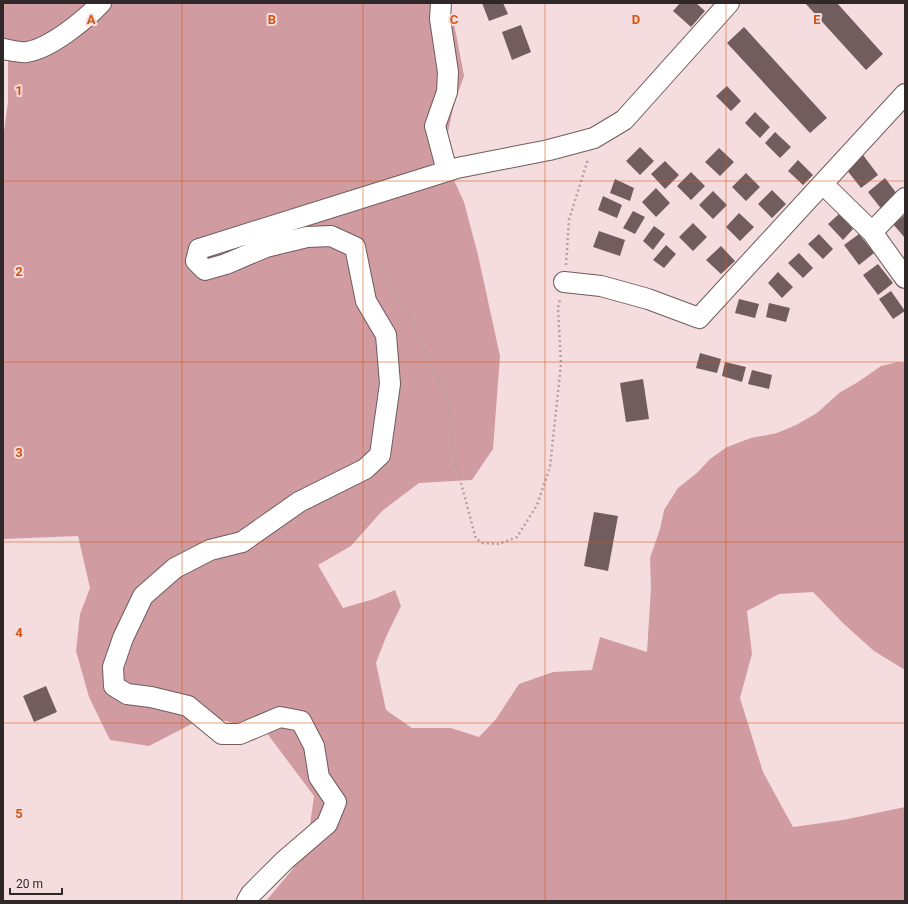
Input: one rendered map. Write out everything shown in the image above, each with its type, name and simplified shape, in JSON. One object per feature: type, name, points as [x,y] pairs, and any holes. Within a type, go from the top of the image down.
[{"type":"street","points":[[3,49],[27,52],[48,45],[90,15],[101,3]]},
{"type":"street","points":[[441,3],[440,19],[448,72],[447,92],[435,126],[447,171]]},
{"type":"street","points":[[247,901],[251,894],[285,860],[327,824],[336,802],[318,777],[314,746],[301,720],[280,717],[240,734],[222,734],[188,706],[151,697],[127,694],[114,686],[113,667],[123,638],[143,596],[175,568],[210,550],[242,542],[299,502],[365,468],[380,455],[390,384],[386,335],[366,300],[355,247],[331,236],[307,236],[266,247],[226,264],[205,270],[196,261],[199,249],[457,168],[549,150],[594,138],[624,120],[729,3]]},
{"type":"street","points":[[564,282],[601,286],[648,299],[699,318],[905,94]]},
{"type":"street","points":[[822,184],[872,232],[905,278]]},
{"type":"street","points":[[872,232],[905,198]]},
{"type":"path","points":[[378,264],[391,289],[410,315],[448,402],[454,458],[476,539],[483,543],[499,544],[517,537],[537,505],[550,467],[562,364],[558,308],[564,282],[569,220],[594,138]]},
{"type":"shaded area","points":[[3,3],[448,3],[453,18],[464,76],[454,104],[443,156],[464,202],[478,255],[500,356],[493,449],[472,480],[419,483],[382,511],[351,546],[318,565],[343,608],[374,599],[395,590],[401,606],[386,637],[376,663],[386,710],[412,728],[451,728],[479,737],[496,719],[519,684],[553,672],[592,670],[600,637],[647,652],[651,588],[650,558],[660,529],[664,510],[678,488],[698,472],[710,459],[727,447],[751,438],[777,433],[796,425],[817,413],[839,393],[881,366],[898,362],[905,363],[905,670],[874,651],[844,624],[813,592],[779,594],[747,611],[752,654],[740,698],[763,772],[793,827],[843,820],[905,807],[905,901],[266,901],[292,870],[308,839],[314,796],[266,732],[207,716],[149,746],[110,740],[89,697],[76,651],[80,614],[90,588],[78,536],[3,539],[3,139],[8,102],[8,61],[3,54]]},
{"type":"building","points":[[482,3],[503,3],[508,14],[489,21]]},
{"type":"building","points":[[680,3],[696,3],[705,11],[691,27],[673,11]]},
{"type":"building","points":[[805,3],[837,3],[883,54],[866,70]]},
{"type":"building","points":[[521,25],[531,52],[512,60],[502,32]]},
{"type":"building","points":[[744,27],[827,118],[810,133],[727,43]]},
{"type":"building","points":[[727,86],[741,101],[731,111],[716,96]]},
{"type":"building","points":[[755,112],[770,127],[760,138],[745,123]]},
{"type":"building","points":[[775,132],[791,147],[780,158],[765,143]]},
{"type":"building","points":[[640,147],[654,161],[640,175],[626,161]]},
{"type":"building","points":[[719,148],[734,162],[720,176],[705,162]]},
{"type":"building","points":[[863,155],[878,175],[861,188],[846,169]]},
{"type":"building","points":[[798,160],[813,175],[803,185],[788,171]]},
{"type":"building","points":[[665,161],[679,175],[665,189],[651,174]]},
{"type":"building","points":[[691,172],[705,186],[691,200],[677,186]]},
{"type":"building","points":[[746,173],[760,187],[746,201],[732,187]]},
{"type":"building","points":[[885,178],[900,198],[883,211],[868,192]]},
{"type":"building","points":[[615,179],[634,188],[630,201],[610,193]]},
{"type":"building","points":[[656,188],[670,203],[656,217],[642,202]]},
{"type":"building","points":[[772,190],[786,204],[772,218],[758,204]]},
{"type":"building","points":[[713,191],[727,205],[713,219],[699,205]]},
{"type":"building","points":[[603,196],[622,205],[617,218],[598,210]]},
{"type":"building","points":[[633,211],[645,217],[635,234],[623,228]]},
{"type":"building","points":[[739,213],[754,227],[740,241],[726,227]]},
{"type":"building","points":[[839,214],[853,229],[843,240],[828,224]]},
{"type":"building","points":[[905,215],[905,238],[893,224]]},
{"type":"building","points":[[693,223],[707,237],[693,251],[679,237]]},
{"type":"building","points":[[654,226],[665,234],[653,250],[643,241]]},
{"type":"building","points":[[599,231],[625,240],[620,256],[593,247]]},
{"type":"building","points":[[819,234],[833,249],[823,259],[808,244]]},
{"type":"building","points":[[859,234],[874,253],[859,265],[844,245]]},
{"type":"building","points":[[666,245],[676,254],[664,268],[653,260]]},
{"type":"building","points":[[721,246],[735,261],[721,274],[706,260]]},
{"type":"building","points":[[799,253],[813,268],[803,278],[788,263]]},
{"type":"building","points":[[878,264],[893,283],[878,295],[863,275]]},
{"type":"building","points":[[778,272],[793,287],[782,298],[768,283]]},
{"type":"building","points":[[891,291],[905,311],[893,319],[879,299]]},
{"type":"building","points":[[739,299],[759,304],[755,318],[735,313]]},
{"type":"building","points":[[769,303],[790,308],[786,322],[766,317]]},
{"type":"building","points":[[700,353],[721,359],[717,373],[696,368]]},
{"type":"building","points":[[725,362],[746,367],[742,382],[722,376]]},
{"type":"building","points":[[752,370],[772,375],[769,389],[748,384]]},
{"type":"building","points":[[643,379],[649,419],[626,422],[620,383]]},
{"type":"building","points":[[594,512],[618,516],[608,571],[584,566]]},
{"type":"building","points":[[46,686],[57,712],[34,722],[23,696]]}]
